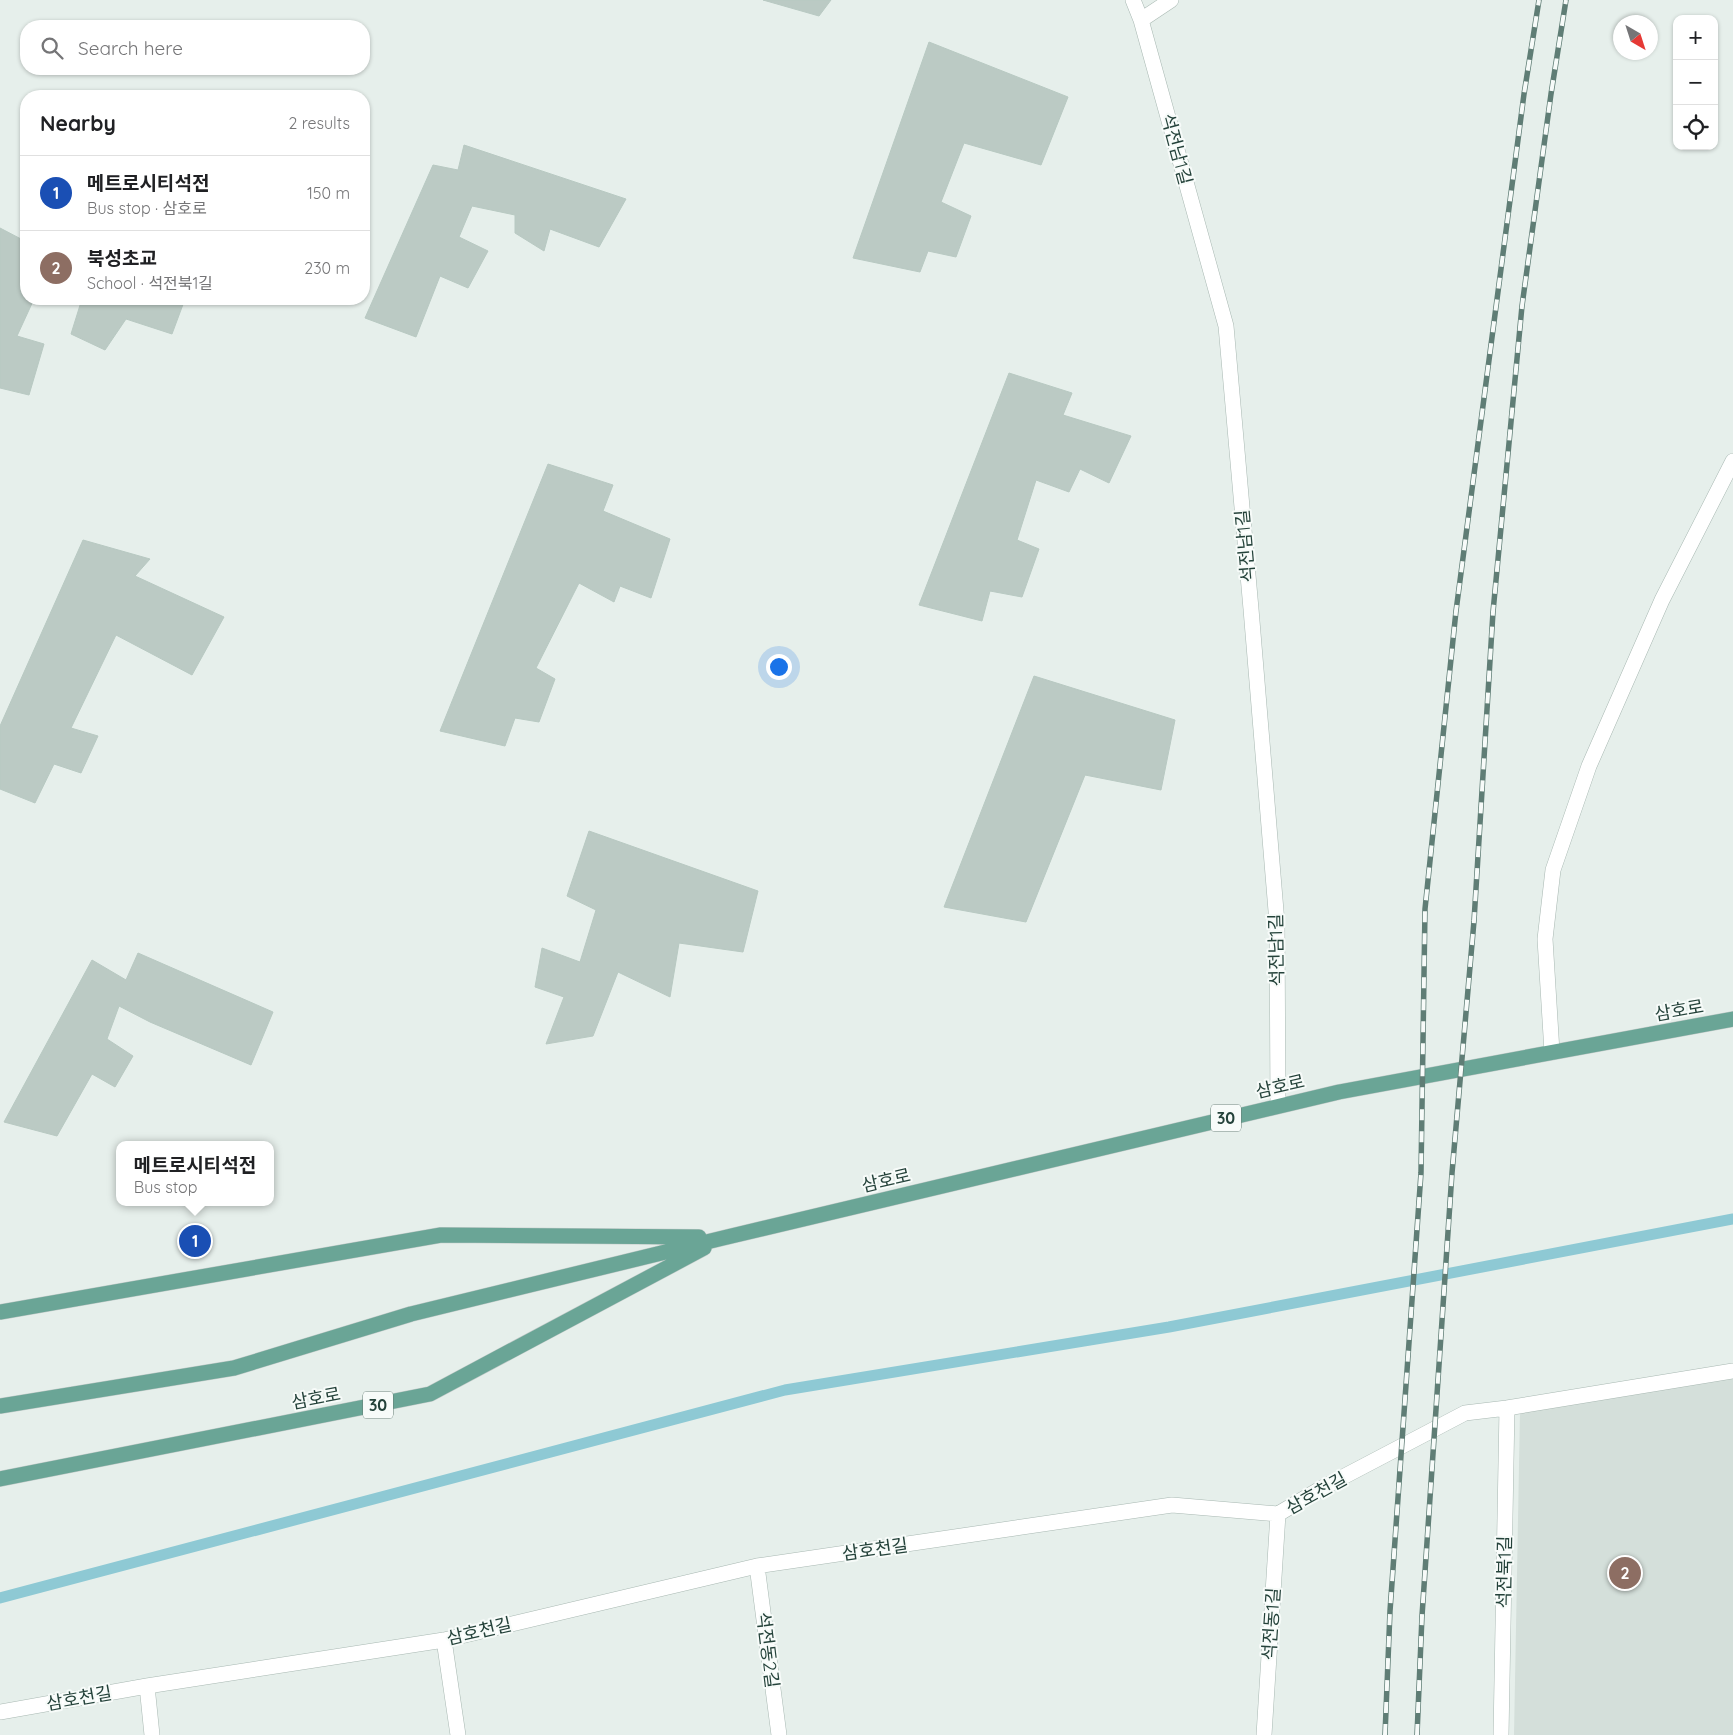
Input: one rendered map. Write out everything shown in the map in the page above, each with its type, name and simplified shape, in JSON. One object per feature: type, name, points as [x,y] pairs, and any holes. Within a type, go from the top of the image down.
[{"type":"main road","name":"삼호로","points":[[0,1406],[234,1368],[411,1314],[1278,1105],[1348,1090],[1733,1019]]},
{"type":"main road","name":"삼호로","points":[[0,1312],[440,1235],[723,1238]]},
{"type":"main road","name":"삼호로","points":[[0,1479],[430,1394],[723,1238]]},
{"type":"street","name":"석전남1길","points":[[1133,0],[1142,20],[1226,326],[1277,923],[1278,1105]]},
{"type":"street","points":[[1142,20],[1171,0]]},
{"type":"street","points":[[1552,1052],[1545,940],[1553,870],[1590,766],[1662,600],[1733,461]]},
{"type":"street","name":"삼호천길","points":[[0,1712],[147,1686],[444,1640],[757,1566],[1172,1505],[1278,1514],[1330,1484],[1465,1413],[1507,1408],[1733,1371]]},
{"type":"street","name":"석전북1길","points":[[1501,1735],[1507,1408]]},
{"type":"street","name":"석전동1길","points":[[1264,1735],[1278,1514]]},
{"type":"street","name":"석전동2길","points":[[757,1566],[779,1735]]},
{"type":"street","points":[[444,1640],[458,1735]]},
{"type":"street","points":[[147,1686],[152,1735]]},
{"type":"shaded area","points":[[1733,1366],[1733,1735],[1514,1735],[1520,1412]]},
{"type":"building","points":[[763,0],[831,0],[819,16]]},
{"type":"building","points":[[929,42],[1068,97],[1041,165],[964,143],[941,202],[971,216],[956,257],[928,251],[920,272],[853,258]]},
{"type":"building","points":[[464,145],[626,199],[599,247],[550,229],[544,251],[515,233],[515,215],[472,206],[459,237],[488,251],[468,288],[440,276],[416,337],[365,318],[433,165],[458,170]]},
{"type":"building","points":[[0,228],[20,238],[20,305],[31,305],[17,336],[44,344],[29,395],[0,388]]},
{"type":"building","points":[[80,305],[183,305],[172,334],[126,319],[105,350],[71,334]]},
{"type":"building","points":[[1009,373],[1072,393],[1063,415],[1131,436],[1109,483],[1080,469],[1069,492],[1036,480],[1017,540],[1039,549],[1022,597],[990,591],[982,621],[919,605]]},
{"type":"building","points":[[548,464],[613,485],[603,511],[670,539],[651,598],[620,586],[614,602],[579,583],[536,668],[555,679],[539,722],[515,718],[505,746],[440,731]]},
{"type":"building","points":[[83,540],[150,559],[135,576],[224,617],[192,675],[116,635],[71,728],[98,736],[81,773],[54,764],[35,803],[0,789],[0,726]]},
{"type":"building","points":[[1034,676],[1175,720],[1161,790],[1085,775],[1026,922],[944,907]]},
{"type":"building","points":[[589,831],[758,891],[743,952],[679,943],[670,997],[618,972],[593,1036],[546,1044],[564,997],[535,987],[542,948],[580,962],[596,910],[567,896]]},
{"type":"building","points":[[138,953],[273,1012],[251,1065],[150,1022],[119,1006],[107,1039],[133,1056],[115,1087],[92,1074],[57,1136],[4,1122],[92,960],[126,980]]},
{"type":"waterway","points":[[0,1598],[785,1390],[1169,1327],[1733,1219]]},
{"type":"railway","points":[[1385,1735],[1390,1611],[1421,1173],[1425,909],[1456,611],[1524,94],[1539,0]]},
{"type":"railway","points":[[1417,1735],[1422,1616],[1452,1173],[1474,921],[1493,612],[1522,306],[1566,0]]},
{"type":"place","name":"메트로시티석전","points":[[195,1241]]},
{"type":"place","name":"북성초교","points":[[1625,1573]]}]
